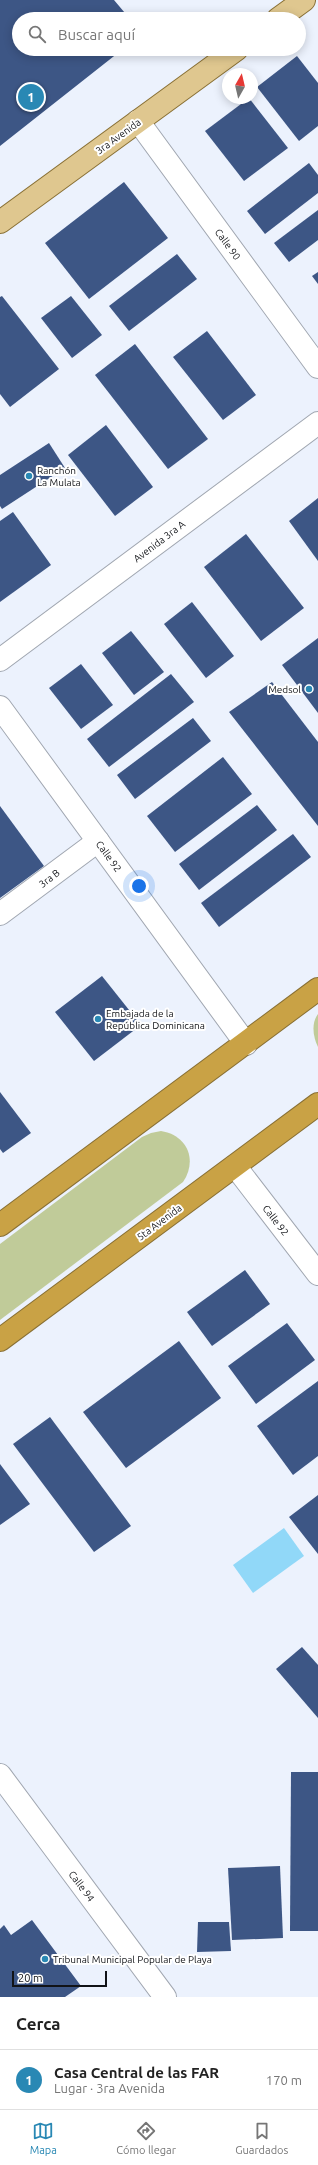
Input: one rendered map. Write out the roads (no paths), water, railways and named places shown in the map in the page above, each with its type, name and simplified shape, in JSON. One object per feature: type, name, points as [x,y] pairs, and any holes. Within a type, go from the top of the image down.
[{"type":"highway","points":[[0,1224],[246,1044],[318,989]]},
{"type":"highway","name":"5ta Avenida","points":[[0,1340],[318,1104]]},
{"type":"main road","points":[[288,12],[304,0]]},
{"type":"main road","name":"3ra Avenida","points":[[0,222],[227,56]]},
{"type":"street","name":"Calle 90","points":[[138,121],[318,367]]},
{"type":"street","name":"Avenida 3ra A","points":[[0,660],[318,423]]},
{"type":"street","name":"Calle 92","points":[[0,707],[246,1044]]},
{"type":"street","name":"3ra B","points":[[0,914],[98,841]]},
{"type":"street","name":"Calle 92","points":[[235,1166],[318,1274]]},
{"type":"street","name":"Calle 94","points":[[0,1775],[165,1997]]},
{"type":"water","points":[[284,1528],[304,1556],[253,1593],[233,1565]]},
{"type":"place","name":"Casa Central de las FAR","points":[[31,97]]},
{"type":"place","name":"Ranchón La Mulata","points":[[29,476]]},
{"type":"place","name":"Medsol","points":[[309,689]]},
{"type":"place","name":"Embajada de la República Dominicana","points":[[98,1019]]},
{"type":"place","name":"Tribunal Municipal Popular de Playa","points":[[45,1959]]}]
